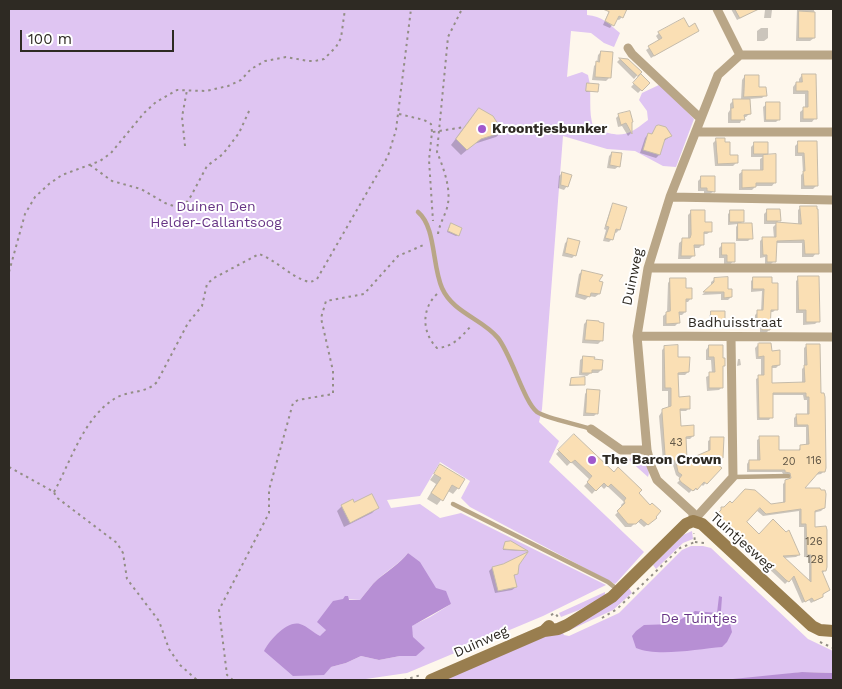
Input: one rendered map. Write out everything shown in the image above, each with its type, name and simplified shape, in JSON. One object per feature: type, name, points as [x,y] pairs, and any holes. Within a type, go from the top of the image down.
[{"type":"street","points":[[717,9],[740,55],[833,54]]},
{"type":"street","points":[[628,48],[632,54],[700,118]]},
{"type":"street","name":"Duinweg","points":[[431,680],[544,630],[558,629],[603,603],[619,591],[686,524],[693,521],[693,512],[653,474],[647,450],[637,336],[648,268],[670,197],[718,75],[740,55]]},
{"type":"street","points":[[697,132],[833,132]]},
{"type":"street","points":[[670,197],[833,200]]},
{"type":"street","points":[[648,268],[833,268]]},
{"type":"street","name":"Badhuisstraat","points":[[637,336],[731,338],[833,337]]},
{"type":"street","points":[[731,338],[734,477]]},
{"type":"street","points":[[591,429],[621,450],[647,450]]},
{"type":"street","name":"Tuintjesweg","points":[[734,477],[693,521],[702,524],[812,626],[820,630],[833,631]]},
{"type":"lane","points":[[418,212],[424,217],[431,241],[435,266],[443,290],[453,304],[497,336],[508,354],[531,407],[538,413],[591,429]]},
{"type":"lane","points":[[734,477],[788,476]]},
{"type":"lane","points":[[453,504],[608,582],[619,591]]},
{"type":"path","points":[[9,272],[24,214],[35,197],[49,184],[62,175],[100,161],[111,153],[135,122],[156,102],[177,90],[206,91],[228,86],[241,80],[255,65],[265,60],[286,57],[315,61],[324,59],[336,48],[341,38],[345,9]]},
{"type":"path","points":[[54,492],[82,437],[98,414],[115,398],[149,388],[157,382],[188,323],[202,306],[206,289],[211,280],[259,254],[305,281],[312,282],[317,279],[388,156],[396,130],[411,9]]},
{"type":"path","points":[[233,680],[226,675],[219,610],[269,513],[269,490],[294,403],[298,400],[333,394],[332,371],[321,318],[326,301],[364,294],[398,256],[438,237],[448,196],[444,169],[437,152],[448,37],[462,9]]},
{"type":"path","points":[[185,146],[182,117],[186,90]]},
{"type":"path","points":[[90,165],[112,181],[141,189],[165,203],[182,209],[207,166],[223,154],[239,133],[250,109]]},
{"type":"path","points":[[398,114],[428,121],[431,124],[429,160],[433,224],[431,241]]},
{"type":"path","points":[[432,132],[465,127]]},
{"type":"path","points":[[443,290],[434,296],[430,302],[424,321],[432,344],[437,348],[453,344],[477,321]]},
{"type":"path","points":[[9,467],[54,492],[56,496],[117,543],[123,553],[127,579],[159,621],[170,649],[180,665],[197,680]]},
{"type":"green space","name":"Duinen Den Helder-Callantsoog","points":[[9,9],[587,9],[587,15],[601,19],[620,33],[614,47],[604,43],[591,33],[571,31],[567,77],[582,72],[588,75],[591,116],[594,129],[611,134],[623,134],[640,126],[648,120],[647,111],[639,100],[642,93],[661,84],[694,119],[676,167],[663,166],[635,151],[607,149],[563,136],[542,409],[539,422],[559,441],[549,462],[644,552],[617,582],[615,584],[470,507],[461,498],[470,481],[440,462],[420,496],[387,500],[391,508],[420,504],[440,518],[461,513],[606,585],[543,616],[407,673],[359,680],[9,680]],"holes":[[[408,553],[436,589],[451,604],[411,626],[416,656],[400,656],[379,660],[361,656],[331,667],[299,624],[320,637],[326,630],[343,599],[360,600],[375,581]]]},
{"type":"green space","points":[[633,455],[639,455],[646,462],[649,471],[648,477],[629,460]]},
{"type":"green space","points":[[692,531],[693,539],[683,543],[656,569],[653,565],[683,535]]},
{"type":"green space","name":"De Tuintjes","points":[[691,546],[711,548],[808,639],[833,651],[833,673],[802,672],[746,680],[444,680],[553,633],[562,631],[564,635],[569,636],[619,613],[682,550]]},
{"type":"green space","points":[[629,588],[632,593],[613,610],[568,631]]},
{"type":"green space","points":[[605,592],[605,596],[561,617],[559,613]]},
{"type":"shaded area","points":[[408,553],[420,562],[436,588],[446,591],[451,604],[412,626],[413,637],[425,648],[416,656],[400,656],[379,660],[361,656],[331,667],[324,675],[293,676],[264,651],[279,632],[290,625],[303,625],[320,636],[326,630],[317,622],[333,601],[343,599],[345,596],[348,596],[349,600],[360,600],[375,581]]},
{"type":"shaded area","points":[[719,596],[722,597],[721,611],[729,619],[732,632],[722,647],[666,652],[645,651],[636,648],[632,636],[644,625],[673,624],[695,611],[717,613]]},
{"type":"shaded area","points":[[802,672],[833,673],[833,680],[723,680]]},
{"type":"building","points":[[603,9],[627,9],[623,18],[619,16],[614,26],[605,21],[609,12]]},
{"type":"building","points":[[735,9],[759,9],[740,18]]},
{"type":"building","points":[[799,11],[815,12],[815,38],[799,38]]},
{"type":"building","points":[[684,18],[689,27],[695,23],[699,31],[654,56],[648,46],[662,38],[658,32]]},
{"type":"building","points":[[601,51],[613,52],[611,78],[595,77],[596,61],[599,62]]},
{"type":"building","points":[[619,58],[628,59],[642,72],[638,76]]},
{"type":"building","points":[[641,74],[650,83],[642,91],[633,83]]},
{"type":"building","points":[[802,74],[816,74],[817,119],[803,119],[803,107],[808,107],[808,91],[796,91],[796,82],[802,82]]},
{"type":"building","points":[[745,75],[759,75],[759,87],[766,87],[767,96],[744,97]]},
{"type":"building","points":[[587,83],[599,84],[598,92],[586,91]]},
{"type":"building","points":[[733,99],[750,99],[751,114],[744,115],[745,120],[731,120]]},
{"type":"building","points":[[766,102],[780,102],[780,120],[766,120]]},
{"type":"building","name":"Kroontjesbunker","points":[[479,108],[493,116],[503,132],[481,139],[467,150],[456,139]]},
{"type":"building","points":[[630,111],[633,122],[632,134],[626,123],[621,125],[618,114]]},
{"type":"building","points":[[656,126],[666,127],[672,136],[665,139],[660,155],[643,150],[648,133],[652,134]]},
{"type":"building","points":[[716,138],[725,138],[725,142],[730,142],[730,155],[738,155],[738,163],[718,164]]},
{"type":"building","points":[[798,141],[817,141],[818,186],[804,186],[804,153],[798,153]]},
{"type":"building","points":[[754,142],[768,142],[768,154],[754,154]]},
{"type":"building","points":[[612,152],[622,153],[620,167],[610,165]]},
{"type":"building","points":[[776,154],[776,183],[756,183],[756,187],[742,188],[742,170],[763,170],[763,155]]},
{"type":"building","points":[[562,172],[572,175],[568,187],[561,185]]},
{"type":"building","points":[[701,176],[715,176],[715,192],[707,191],[707,188],[701,188]]},
{"type":"building","points":[[613,203],[627,207],[620,230],[616,229],[613,240],[605,238],[609,227],[606,226]]},
{"type":"building","points":[[800,206],[817,206],[819,254],[805,254],[804,240],[777,241],[776,262],[767,262],[767,255],[763,255],[762,237],[776,237],[776,222],[801,224]]},
{"type":"building","points":[[767,209],[780,209],[781,221],[767,221]]},
{"type":"building","points":[[691,210],[705,210],[705,222],[712,222],[712,232],[704,232],[704,245],[694,245],[695,256],[681,256],[682,238],[690,238],[691,235]]},
{"type":"building","points":[[730,210],[744,210],[744,222],[730,222]]},
{"type":"building","points":[[451,223],[462,228],[459,236],[448,231]]},
{"type":"building","points":[[738,223],[752,223],[753,239],[738,239]]},
{"type":"building","points":[[568,238],[580,241],[576,256],[565,253]]},
{"type":"building","points":[[722,243],[735,243],[735,262],[727,262],[727,255],[722,255]]},
{"type":"building","points":[[582,270],[603,275],[599,281],[603,282],[600,294],[591,293],[590,297],[578,294]]},
{"type":"building","points":[[798,276],[819,276],[820,322],[806,322],[806,310],[799,310]]},
{"type":"building","points":[[728,277],[728,289],[732,289],[732,297],[724,298],[724,292],[703,292],[714,282],[714,278]]},
{"type":"building","points":[[753,277],[772,277],[772,283],[778,283],[778,310],[771,310],[770,330],[762,330],[762,323],[757,322],[757,310],[763,310],[764,289],[753,289]]},
{"type":"building","points":[[670,278],[686,278],[686,288],[692,288],[692,299],[686,299],[686,312],[679,312],[680,323],[666,324],[666,312],[670,311]]},
{"type":"building","points":[[711,311],[725,311],[725,323],[711,323]]},
{"type":"building","points":[[587,320],[604,323],[603,341],[585,340]]},
{"type":"building","points":[[771,343],[772,351],[780,350],[780,365],[772,366],[772,383],[805,382],[804,365],[807,365],[806,344],[820,344],[821,393],[824,393],[825,397],[826,468],[825,472],[819,472],[805,488],[820,488],[825,490],[826,494],[825,508],[815,511],[815,527],[826,526],[827,530],[827,567],[826,571],[822,571],[830,590],[823,594],[823,597],[814,601],[812,598],[805,602],[794,576],[789,582],[786,580],[717,514],[721,507],[724,507],[730,501],[732,503],[745,489],[755,490],[771,504],[785,502],[785,480],[791,478],[790,473],[785,472],[785,470],[749,470],[749,460],[760,460],[759,436],[779,436],[779,450],[800,450],[800,445],[809,444],[808,425],[797,425],[796,414],[809,414],[809,397],[806,397],[806,393],[773,393],[773,418],[759,418],[758,375],[764,375],[764,356],[758,357],[758,344]],"holes":[[[760,508],[766,514],[801,509],[801,524],[806,524],[807,555],[811,555],[811,582],[783,556],[800,555],[789,530],[786,532],[773,519],[759,534],[747,522]]]},
{"type":"building","points":[[678,345],[678,357],[690,357],[689,372],[678,373],[679,397],[690,396],[690,409],[680,409],[681,426],[694,425],[694,436],[686,437],[687,460],[710,450],[710,437],[724,437],[723,458],[711,459],[722,468],[707,484],[704,482],[697,490],[696,488],[693,491],[679,479],[682,475],[678,472],[676,462],[671,458],[666,459],[665,455],[662,409],[671,406],[671,388],[665,388],[664,346]]},
{"type":"building","points":[[709,345],[723,345],[725,366],[723,366],[723,388],[709,388],[709,372],[715,372],[714,357],[709,357]]},
{"type":"building","points":[[583,356],[603,360],[602,370],[582,373]]},
{"type":"building","points":[[585,377],[585,385],[570,385],[571,378]]},
{"type":"building","points":[[587,389],[600,390],[598,414],[586,413]]},
{"type":"building","points":[[574,434],[614,472],[618,467],[642,490],[639,493],[650,505],[652,503],[661,511],[657,518],[648,525],[641,519],[636,524],[628,524],[617,511],[625,503],[626,498],[611,484],[608,487],[604,483],[596,491],[587,482],[592,476],[575,460],[571,463],[558,450]]},
{"type":"building","points":[[440,464],[465,479],[459,489],[452,485],[443,501],[431,493],[441,478],[434,474]]},
{"type":"building","points":[[372,494],[379,508],[350,523],[341,505],[353,499],[354,502]]},
{"type":"building","points":[[511,541],[528,551],[503,549],[505,542]]},
{"type":"building","points":[[528,552],[519,565],[518,574],[514,575],[517,587],[498,591],[492,567]]},
{"type":"place","name":"Kroontjesbunker","points":[[482,129]]},
{"type":"place","name":"The Baron Crown","points":[[592,460]]}]
